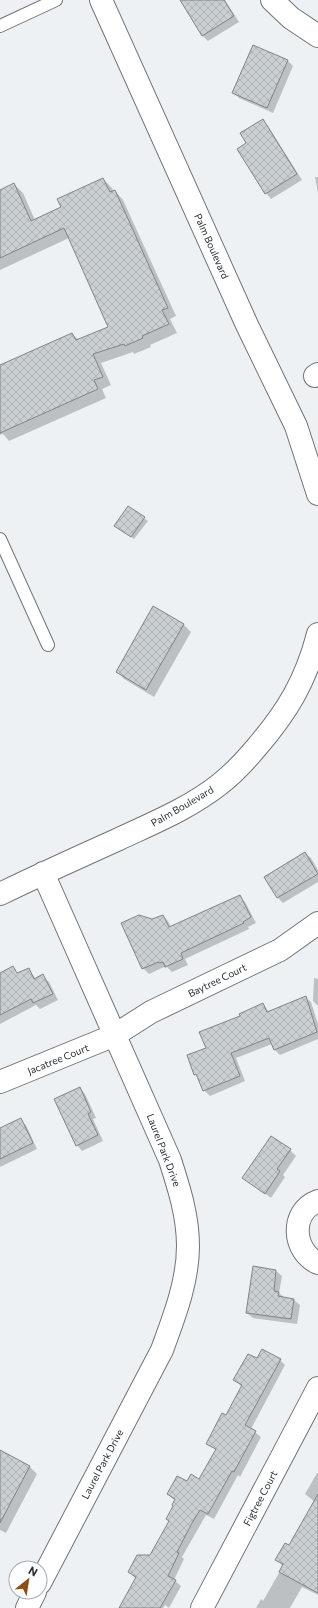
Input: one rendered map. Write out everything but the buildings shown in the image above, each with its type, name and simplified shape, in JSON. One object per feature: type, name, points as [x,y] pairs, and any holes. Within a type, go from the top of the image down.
[{"type":"street","name":"Palm Boulevard","points":[[101,0],[247,325],[296,426],[318,494]]},
{"type":"street","points":[[272,0],[291,18],[318,36]]},
{"type":"street","name":"Palm Boulevard","points":[[0,894],[161,820],[200,799],[220,784],[240,766],[277,723],[297,691],[310,661],[318,634]]},
{"type":"street","name":"Laurel Park Drive","points":[[43,873],[159,1132],[170,1160],[180,1191],[186,1220],[188,1247],[184,1282],[162,1350],[48,1568]]},
{"type":"street","name":"Baytree Court","points":[[115,1036],[151,1012],[280,950],[318,923]]},
{"type":"street","name":"Jacatree Court","points":[[0,1082],[115,1036]]},
{"type":"street","points":[[318,1201],[306,1209],[300,1219],[297,1230],[298,1242],[304,1253],[312,1261],[318,1263]]},
{"type":"street","name":"Figtree Court","points":[[202,1608],[318,1388]]},
{"type":"lane","points":[[0,26],[56,0]]},
{"type":"lane","points":[[0,539],[48,645]]}]
